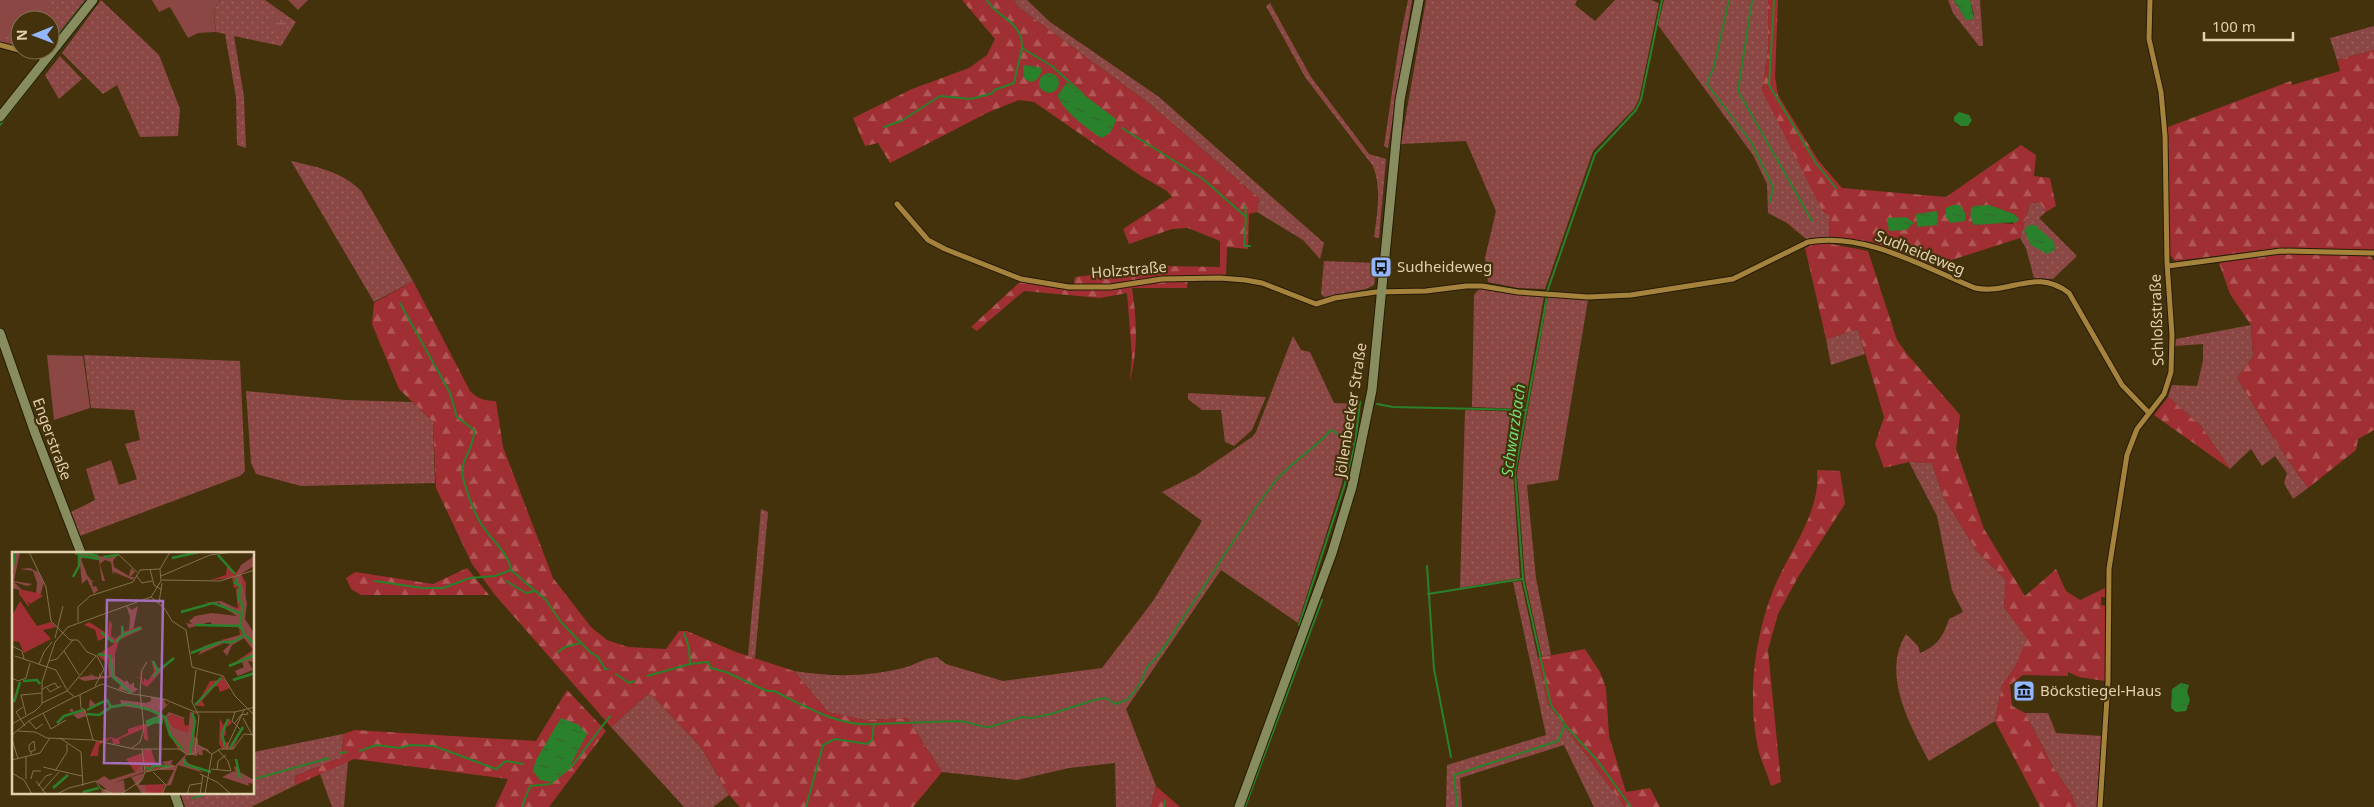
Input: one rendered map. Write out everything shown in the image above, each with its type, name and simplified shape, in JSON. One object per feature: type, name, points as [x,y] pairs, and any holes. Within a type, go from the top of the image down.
[{"type":"street","points":[[60,41],[93,0]]},
{"type":"street","name":"Jöllenbecker Straße","points":[[1239,807],[1332,553],[1352,487],[1372,390],[1400,100],[1419,0]]},
{"type":"street","name":"Schloßstraße","points":[[2100,807],[2108,685],[2110,556],[2129,448],[2137,429],[2164,394],[2171,372],[2165,130],[2161,92],[2149,39],[2150,0]]},
{"type":"street","points":[[0,117],[45,60]]},
{"type":"street","name":"Holzstraße","points":[[897,204],[920,233],[938,246],[1021,279],[1045,284],[1069,287],[1110,287],[1162,279],[1220,278],[1262,283],[1316,304],[1335,298],[1382,292]]},
{"type":"street","name":"Sudheideweg","points":[[1382,292],[1482,286],[1545,294],[1612,297],[1704,285],[1733,279],[1808,242],[1821,240],[1859,243],[1975,288],[1995,289],[2033,280],[2047,281],[2063,288],[2069,293],[2122,385],[2150,413]]},
{"type":"street","points":[[2168,266],[2281,251],[2374,253]]},
{"type":"street","name":"Engerstraße","points":[[0,333],[35,433],[81,552]]},
{"type":"street","points":[[174,794],[179,807]]},
{"type":"green space","points":[[0,0],[85,0],[60,31],[60,10],[10,10],[10,46],[0,43]]},
{"type":"green space","points":[[0,0],[50,0],[48,10],[10,10],[10,38],[0,35]]},
{"type":"green space","points":[[101,0],[159,55],[180,109],[178,136],[140,137],[117,85],[103,94],[62,53]]},
{"type":"green space","points":[[152,0],[221,0],[215,10],[216,32],[198,33],[188,38],[170,7],[159,12]]},
{"type":"green space","points":[[221,0],[265,0],[296,22],[281,46],[234,36],[244,97],[246,148],[237,145],[236,97],[225,34],[216,32],[215,10]]},
{"type":"green space","points":[[288,0],[308,0],[298,10]]},
{"type":"green space","points":[[962,0],[1014,0],[1017,6],[1151,105],[1259,198],[1257,212],[1249,214],[1248,249],[1227,247],[1226,275],[1188,276],[1187,288],[1132,288],[1136,335],[1130,381],[1132,356],[1127,293],[1100,298],[1024,291],[977,331],[971,327],[1020,282],[1073,291],[1075,277],[1165,266],[1220,267],[1220,241],[1188,228],[1172,229],[1129,244],[1123,229],[1172,197],[1167,191],[1141,176],[1034,102],[1019,100],[989,112],[890,163],[878,143],[865,146],[853,118],[912,89],[969,68],[987,55],[995,39]]},
{"type":"green space","points":[[1014,0],[1027,0],[1050,22],[1159,97],[1324,243],[1320,259],[1303,240],[1257,212],[1259,198],[1151,105],[1017,6]]},
{"type":"green space","points":[[1408,0],[1412,0],[1388,148],[1384,146],[1400,38]]},
{"type":"green space","points":[[1426,0],[1577,0],[1575,5],[1595,21],[1615,0],[1651,0],[1659,3],[1639,99],[1634,109],[1593,151],[1545,289],[1518,288],[1488,282],[1485,258],[1496,211],[1466,141],[1401,144]]},
{"type":"green space","points":[[1664,0],[1768,0],[1768,50],[1762,91],[1830,216],[1829,237],[1806,239],[1787,223],[1768,213],[1767,184],[1753,155],[1658,25]]},
{"type":"green space","points":[[1768,0],[1778,0],[1775,77],[1778,95],[1818,160],[1842,188],[1946,197],[2021,145],[2036,155],[2034,176],[2050,178],[2056,206],[2046,212],[2039,202],[2030,203],[2020,238],[1930,267],[1871,242],[1829,237],[1830,216],[1823,212],[1762,91],[1768,50]],"holes":[[[2002,210],[2013,214],[2013,224],[2000,223]]]},
{"type":"green space","points":[[1948,0],[1954,0],[1966,20],[1974,15],[1970,0],[1980,0],[1983,46],[1979,46],[1953,13]]},
{"type":"green space","points":[[1270,3],[1311,77],[1369,154],[1386,159],[1379,238],[1374,237],[1378,193],[1373,166],[1305,77],[1266,6]]},
{"type":"green space","points":[[276,16],[286,23],[287,30],[284,33],[269,26],[267,23]]},
{"type":"green space","points":[[2374,26],[2374,50],[2337,60],[2330,38]]},
{"type":"green space","points":[[2374,50],[2374,251],[2281,248],[2175,261],[2169,254],[2168,127],[2291,81],[2292,85],[2340,71],[2337,60]]},
{"type":"green space","points":[[60,56],[82,79],[59,99],[45,75],[57,60],[60,60]]},
{"type":"green space","points":[[291,161],[337,174],[354,184],[361,191],[413,281],[374,302]]},
{"type":"green space","points":[[2039,202],[2046,212],[2039,218],[2077,256],[2053,279],[2034,278],[2026,248],[2020,238],[2030,203]]},
{"type":"green space","points":[[1826,243],[1868,251],[1897,340],[1960,415],[1956,449],[1984,529],[2025,596],[2056,569],[2066,591],[2080,600],[2105,588],[2105,597],[2101,597],[2101,605],[2105,606],[2105,681],[2079,677],[2068,672],[2068,676],[2023,675],[2010,685],[2012,706],[2025,713],[2053,767],[2072,795],[2076,807],[2040,807],[1995,721],[2002,685],[2014,669],[2027,639],[2004,607],[2006,580],[1976,550],[1943,496],[1932,463],[1909,462],[1884,468],[1875,444],[1884,417],[1858,329],[1826,339],[1805,248],[1813,244]]},
{"type":"green space","points":[[2279,254],[2370,255],[2374,261],[2374,430],[2358,439],[2356,450],[2308,488],[2281,450],[2237,378],[2253,357],[2251,325],[2230,294],[2219,263]]},
{"type":"green space","points":[[1324,261],[1377,263],[1374,285],[1366,289],[1324,297],[1321,294]]},
{"type":"green space","points":[[413,281],[470,391],[482,399],[496,401],[503,447],[553,578],[591,627],[607,640],[628,647],[666,649],[679,631],[687,631],[736,652],[794,671],[828,712],[864,720],[907,718],[942,772],[913,807],[740,807],[729,795],[701,747],[653,696],[648,694],[611,727],[495,595],[472,564],[436,488],[433,422],[399,389],[372,324],[374,303]]},
{"type":"green space","points":[[1479,289],[1544,296],[1524,409],[1472,407],[1474,295]]},
{"type":"green space","points":[[1548,296],[1588,300],[1558,480],[1527,485],[1536,578],[1551,655],[1542,657],[1525,579],[1517,473]]},
{"type":"green space","points":[[2251,325],[2253,357],[2237,378],[2281,450],[2308,488],[2293,499],[2284,483],[2287,473],[2275,456],[2262,466],[2251,449],[2230,469],[2201,426],[2168,397],[2172,385],[2197,386],[2203,361],[2203,344],[2175,346],[2176,339]]},
{"type":"green space","points":[[1858,329],[1865,354],[1831,365],[1826,339]]},
{"type":"green space","points":[[1293,336],[1301,350],[1310,352],[1334,403],[1358,404],[1341,487],[1298,623],[1221,570],[1126,709],[1156,786],[1151,807],[1116,807],[1115,763],[1069,768],[1017,780],[942,772],[907,718],[864,720],[828,712],[794,671],[836,675],[862,674],[903,668],[937,657],[946,664],[1003,681],[1102,668],[1153,601],[1202,521],[1162,492],[1196,475],[1252,437],[1256,432]]},
{"type":"green space","points":[[47,355],[83,356],[90,408],[54,420]]},
{"type":"green space","points":[[84,355],[240,361],[245,471],[240,476],[80,536],[71,512],[95,500],[86,469],[111,460],[119,485],[137,479],[125,444],[140,440],[134,410],[91,408]]},
{"type":"green space","points":[[246,391],[346,400],[412,402],[433,422],[435,483],[301,486],[256,474],[251,463]]},
{"type":"green space","points":[[1188,393],[1266,397],[1252,430],[1234,446],[1225,442],[1221,410],[1202,410],[1188,399]]},
{"type":"green space","points":[[2168,397],[2201,426],[2230,469],[2154,415]]},
{"type":"green space","points":[[1465,410],[1523,412],[1513,472],[1520,578],[1460,588]]},
{"type":"green space","points":[[1909,462],[1932,463],[1943,496],[1976,550],[2006,580],[2004,607],[2028,639],[2014,669],[2002,685],[1995,721],[1929,761],[1914,732],[1901,699],[1896,666],[1899,649],[1906,634],[1918,646],[1920,653],[1926,650],[1939,640],[1949,619],[1963,612],[1952,590],[1937,516]]},
{"type":"green space","points":[[1817,470],[1840,471],[1845,504],[1798,577],[1778,614],[1768,650],[1781,782],[1771,786],[1758,748],[1754,723],[1753,681],[1755,660],[1770,598],[1811,513],[1815,499]]},
{"type":"green space","points":[[761,509],[768,512],[755,658],[748,656]]},
{"type":"green space","points":[[467,568],[489,595],[361,595],[351,589],[346,578],[355,572],[433,584]]},
{"type":"green space","points":[[1521,581],[1548,704],[1625,807],[1594,807],[1564,745],[1460,778],[1462,807],[1446,807],[1447,765],[1546,735],[1513,582]]},
{"type":"green space","points":[[1585,649],[1600,672],[1606,688],[1609,736],[1626,792],[1650,788],[1660,807],[1625,807],[1548,704],[1537,658]]},
{"type":"green space","points":[[567,690],[606,731],[549,807],[495,807],[508,779],[354,759],[296,785],[295,776],[342,757],[343,734],[355,730],[536,741]]},
{"type":"green space","points":[[648,694],[653,696],[701,747],[729,795],[713,807],[684,807],[611,727]]},
{"type":"green space","points":[[2025,713],[2048,713],[2056,733],[2102,736],[2097,807],[2076,807],[2072,795],[2053,767]]},
{"type":"green space","points":[[343,734],[342,757],[295,776],[296,785],[251,807],[185,807],[180,794],[255,794],[255,752]]},
{"type":"green space","points":[[348,761],[344,807],[332,807],[320,774]]},
{"type":"green space","points":[[1156,786],[1180,807],[1151,807]]},
{"type":"water","points":[[1954,0],[1970,0],[1974,19],[1966,20]]},
{"type":"water","points":[[1023,66],[1042,68],[1039,77],[1030,82],[1024,78]]},
{"type":"water","points":[[1049,73],[1056,76],[1059,83],[1056,90],[1049,93],[1042,90],[1039,83],[1042,76]]},
{"type":"water","points":[[1067,82],[1116,119],[1113,128],[1107,135],[1101,138],[1063,106],[1058,95]]},
{"type":"water","points":[[1959,112],[1969,115],[1972,120],[1968,126],[1961,126],[1954,121],[1954,117]]},
{"type":"water","points":[[1960,205],[1965,213],[1965,221],[1950,223],[1946,217],[1946,208]]},
{"type":"water","points":[[1989,205],[2014,214],[2019,219],[2017,222],[1974,225],[1970,215],[1973,206]]},
{"type":"water","points":[[1937,211],[1938,225],[1917,227],[1916,214]]},
{"type":"water","points":[[1906,217],[1914,223],[1906,230],[1889,231],[1887,218]]},
{"type":"water","points":[[2029,225],[2035,225],[2054,242],[2055,250],[2047,254],[2031,245],[2024,231]]},
{"type":"water","points":[[2181,683],[2189,685],[2187,692],[2190,700],[2186,711],[2176,712],[2171,708],[2172,689]]},
{"type":"water","points":[[561,718],[579,725],[587,734],[570,766],[551,782],[540,780],[533,771],[536,760]]},
{"type":"waterway","points":[[60,34],[87,0]]},
{"type":"waterway","points":[[987,0],[996,11],[1014,25],[1021,39],[1022,48]]},
{"type":"waterway","name":"Schwarzbach","points":[[1547,292],[1595,154],[1636,110],[1641,100],[1662,0]]},
{"type":"waterway","points":[[1729,0],[1714,66],[1707,84],[1751,142],[1773,187],[1770,202]]},
{"type":"waterway","points":[[1752,0],[1738,91],[1812,221]]},
{"type":"waterway","points":[[1774,0],[1769,85],[1816,163],[1836,188]]},
{"type":"waterway","points":[[60,49],[94,6]]},
{"type":"waterway","points":[[884,127],[901,121],[940,96],[971,99],[993,93],[994,90],[1014,83],[1022,48],[1052,66],[1083,94]]},
{"type":"waterway","points":[[0,125],[47,65]]},
{"type":"waterway","points":[[1122,128],[1203,179],[1246,217],[1244,246],[1250,246]]},
{"type":"waterway","points":[[1245,206],[1246,216]]},
{"type":"waterway","name":"Schwarzbach","points":[[1457,807],[1454,775],[1558,741],[1565,725],[1551,705],[1523,579],[1515,472],[1547,296]]},
{"type":"waterway","points":[[400,303],[450,393],[457,417],[474,430],[474,437],[463,465],[463,478],[479,520],[507,558],[511,570]]},
{"type":"waterway","points":[[806,807],[823,745],[835,739],[867,744],[872,740],[874,724],[957,721],[989,727],[1022,717],[1031,718],[1051,714],[1094,700],[1106,698],[1115,704],[1127,700],[1139,685],[1147,667],[1166,644],[1276,480],[1331,430],[1355,445],[1360,402]]},
{"type":"waterway","points":[[1377,404],[1393,407],[1527,410]]},
{"type":"waterway","points":[[1299,625],[1344,487],[1355,445]]},
{"type":"waterway","points":[[1427,566],[1434,669],[1451,757]]},
{"type":"waterway","points":[[375,581],[422,588],[443,588],[470,578],[495,576],[511,570],[546,600],[561,622],[590,652],[598,657],[605,669],[608,669]]},
{"type":"waterway","points":[[1428,594],[1522,579]]},
{"type":"waterway","points":[[506,581],[526,593],[536,591]]},
{"type":"waterway","points":[[1245,807],[1322,600]]},
{"type":"waterway","points":[[684,633],[689,648],[690,664],[708,662],[711,668],[726,672],[767,691],[774,691],[835,719],[861,724],[874,724]]},
{"type":"waterway","points":[[558,652],[565,647],[580,643]]},
{"type":"waterway","points":[[647,676],[690,664]]},
{"type":"waterway","points":[[616,674],[629,683],[634,681]]},
{"type":"waterway","points":[[522,807],[530,786],[550,784],[572,766],[610,716]]},
{"type":"waterway","points":[[1565,725],[1597,760],[1631,807]]},
{"type":"waterway","points":[[360,751],[376,745],[399,748],[411,745],[434,746],[496,769],[506,761],[523,764]]},
{"type":"waterway","points":[[341,753],[346,752]]},
{"type":"waterway","points":[[255,779],[329,758]]},
{"type":"waterway","points":[[193,798],[206,794]]},
{"type":"waterway","points":[[1164,807],[1165,800]]},
{"type":"place","name":"Sudheideweg","points":[[1381,267]]},
{"type":"place","name":"Böckstiegel-Haus","points":[[2024,691]]}]
